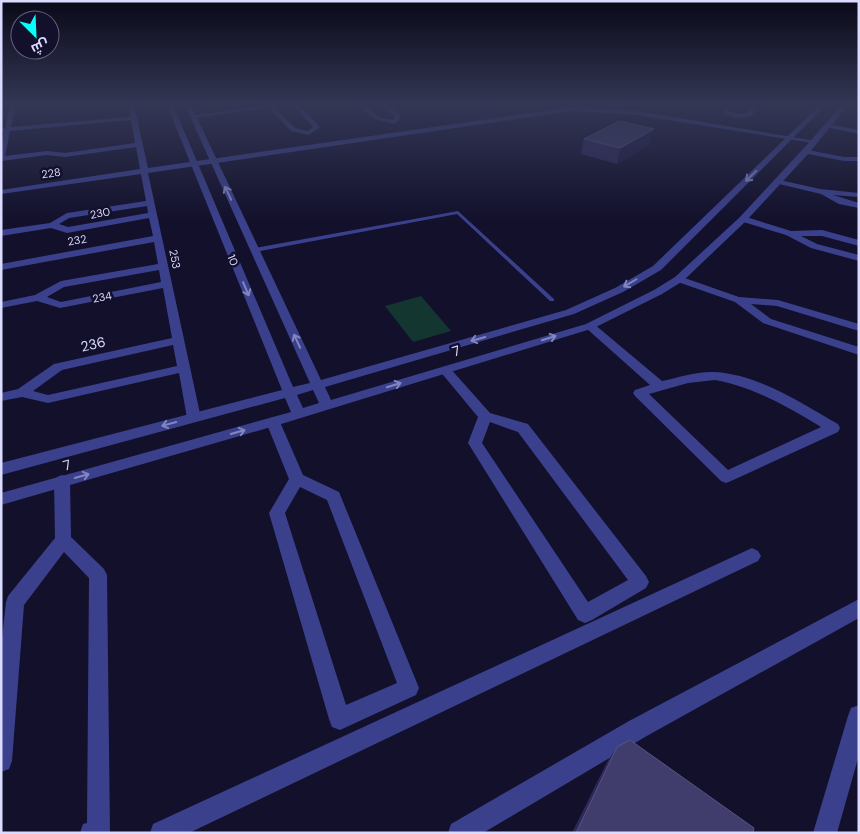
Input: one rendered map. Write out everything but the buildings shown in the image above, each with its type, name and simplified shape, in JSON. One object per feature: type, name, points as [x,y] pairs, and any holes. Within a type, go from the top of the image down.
[{"type":"street","points":[[3,144],[1,158],[47,153],[65,155],[123,144]]},
{"type":"street","name":"253","points":[[139,144],[194,418]]},
{"type":"street","name":"10","points":[[185,144],[298,414]]},
{"type":"street","name":"10","points":[[206,144],[327,406]]},
{"type":"street","name":"228","points":[[1,192],[327,144]]},
{"type":"street","name":"7","points":[[1,469],[317,385],[570,312],[619,290],[657,268],[785,144]]},
{"type":"street","name":"228","points":[[806,144],[844,159]]},
{"type":"street","name":"7","points":[[1,499],[273,422],[590,326],[658,292],[679,279],[743,219],[810,146]]},
{"type":"street","points":[[844,159],[859,159]]},
{"type":"street","points":[[844,159],[859,165]]},
{"type":"street","points":[[778,182],[820,191],[859,195]]},
{"type":"street","points":[[820,191],[842,202],[859,206]]},
{"type":"street","name":"230","points":[[1,233],[52,225],[67,216],[151,203]]},
{"type":"street","name":"230","points":[[52,225],[67,230],[154,215]]},
{"type":"street","points":[[743,219],[789,233],[814,246],[859,258]]},
{"type":"street","points":[[789,233],[822,233],[859,243]]},
{"type":"street","name":"232","points":[[1,267],[158,238]]},
{"type":"street","name":"234","points":[[1,305],[38,298],[61,284],[164,266]]},
{"type":"street","points":[[679,279],[738,300],[778,303],[859,328]]},
{"type":"street","name":"234","points":[[38,298],[60,305],[167,284]]},
{"type":"street","points":[[738,300],[767,321],[859,351]]},
{"type":"street","points":[[590,326],[660,386]]},
{"type":"street","name":"236","points":[[1,397],[22,393],[58,367],[178,340]]},
{"type":"street","name":"236","points":[[22,393],[48,400],[184,368]]},
{"type":"street","points":[[445,370],[485,416],[522,428],[640,582],[586,614],[474,443],[485,416]]},
{"type":"street","points":[[699,376],[730,378],[781,397],[832,428],[726,477],[640,393],[660,386],[699,376]]},
{"type":"street","points":[[273,422],[297,479],[333,496],[408,688],[340,719],[277,513],[297,479]]},
{"type":"street","points":[[1,762],[15,602],[63,540],[62,481]]},
{"type":"street","points":[[63,540],[98,575],[99,830],[92,833]]},
{"type":"street","points":[[162,833],[752,556]]},
{"type":"street","points":[[460,833],[637,729],[859,608]]},
{"type":"street","points":[[825,833],[859,716]]},
{"type":"lane","points":[[255,250],[458,212],[552,300]]},
{"type":"green space","points":[[421,296],[451,331],[413,342],[385,306]]}]
